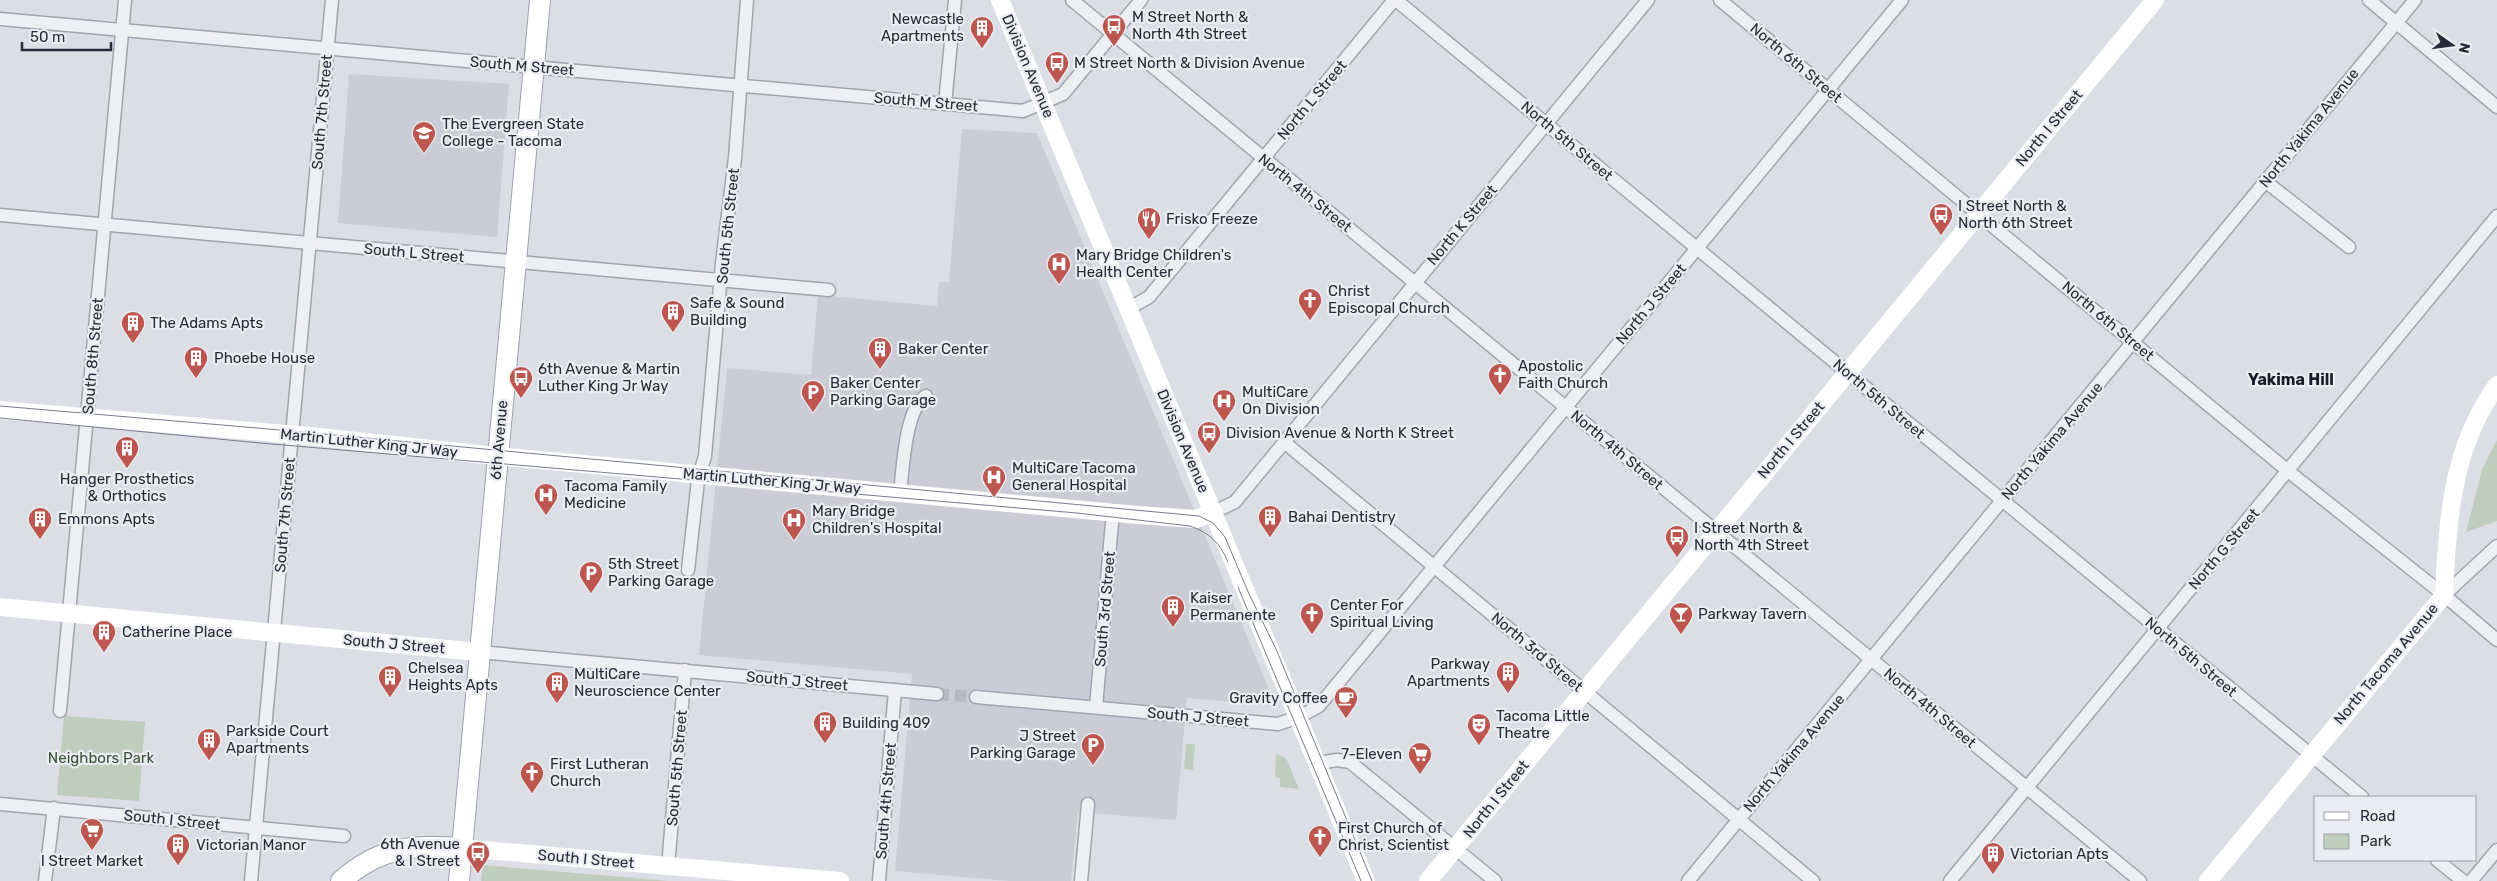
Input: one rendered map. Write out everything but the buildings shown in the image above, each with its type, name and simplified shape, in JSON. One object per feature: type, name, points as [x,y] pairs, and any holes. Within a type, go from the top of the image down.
[{"type":"main road","name":"6th Avenue","points":[[458,881],[480,652],[496,456],[540,0]]},
{"type":"main road","name":"Division Avenue","points":[[1000,0],[1366,881]]},
{"type":"main road","name":"North I Street","points":[[1428,881],[2155,0]]},
{"type":"main road","name":"North Tacoma Avenue","points":[[2208,881],[2444,595],[2447,537],[2457,471],[2473,425],[2497,385]]},
{"type":"main road","name":"Martin Luther King Jr Way","points":[[0,410],[291,434],[496,456],[1196,519],[1214,512]]},
{"type":"main road","name":"South J Street","points":[[0,608],[480,652]]},
{"type":"main road","name":"South I Street","points":[[341,881],[364,864],[398,849],[422,845],[840,881]]},
{"type":"street","name":"South 8th Street","points":[[60,711],[125,0]]},
{"type":"street","name":"South 7th Street","points":[[251,881],[332,0]]},
{"type":"street","name":"South 5th Street","points":[[688,570],[700,474],[705,456],[721,280],[735,158],[747,0]]},
{"type":"street","points":[[945,104],[954,0]]},
{"type":"street","name":"North 4th Street","points":[[1072,0],[2140,881]]},
{"type":"street","name":"South M Street","points":[[0,19],[1023,111],[1063,94],[1141,0]]},
{"type":"street","name":"North 5th Street","points":[[1395,0],[2361,796]]},
{"type":"street","name":"North L Street","points":[[1128,308],[1148,299],[1395,0]]},
{"type":"street","name":"North K Street","points":[[1214,512],[1235,502],[1648,0]]},
{"type":"street","name":"North 6th Street","points":[[1720,0],[2288,471],[2444,595],[2497,640]]},
{"type":"street","name":"North J Street","points":[[1299,717],[1319,706],[1902,0]]},
{"type":"street","points":[[2369,0],[2497,107]]},
{"type":"street","name":"North Yakima Avenue","points":[[1688,881],[2414,0]]},
{"type":"street","points":[[2266,181],[2349,247]]},
{"type":"street","name":"South L Street","points":[[0,215],[829,290]]},
{"type":"street","name":"North G Street","points":[[1950,881],[2497,216]]},
{"type":"street","points":[[900,493],[905,451],[914,408],[926,396]]},
{"type":"street","name":"North 3rd Street","points":[[1284,442],[1813,881]]},
{"type":"street","name":"South 3rd Street","points":[[1096,707],[1113,511]]},
{"type":"street","points":[[2444,595],[2497,546]]},
{"type":"street","name":"South J Street","points":[[480,652],[937,694]]},
{"type":"street","name":"South 5th Street","points":[[668,866],[685,670]]},
{"type":"street","name":"South 4th Street","points":[[879,881],[895,690]]},
{"type":"street","name":"South J Street","points":[[976,697],[1278,724],[1299,717]]},
{"type":"street","points":[[1318,763],[1337,760],[1350,762],[1454,850],[1495,881]]},
{"type":"street","name":"South I Street","points":[[0,804],[344,836]]},
{"type":"street","points":[[1081,881],[1088,804]]},
{"type":"street","points":[[45,881],[54,808]]},
{"type":"street","points":[[2471,881],[2497,850]]},
{"type":"street","points":[[2438,861],[2463,881]]},
{"type":"shaded area","name":"The Evergreen State College - Tacoma","points":[[349,74],[509,84],[497,237],[338,223]]},
{"type":"shaded area","name":"MultiCare Tacoma General Hospital","points":[[962,129],[1037,133],[1276,706],[1187,698],[1176,820],[1078,812],[1071,881],[1009,881],[895,871],[912,674],[699,655],[727,368],[811,375],[818,295],[937,306],[939,282],[949,282]]},
{"type":"green space","points":[[2497,440],[2497,521],[2466,532],[2482,470]]},
{"type":"green space","name":"Neighbors Park","points":[[64,716],[145,722],[139,801],[57,795]]},
{"type":"green space","points":[[1186,744],[1195,744],[1193,770],[1184,769]]},
{"type":"green space","points":[[1276,754],[1286,758],[1299,789],[1280,787],[1280,778],[1275,777]]},
{"type":"green space","points":[[483,865],[669,881],[481,881]]},
{"type":"tunnel","points":[[937,694],[976,697]]},
{"type":"tram line","points":[[0,406],[292,431],[1199,516],[1213,523],[1225,537],[1249,594],[1276,649],[1372,881]]},
{"type":"tram line","points":[[0,418],[260,443],[1077,513],[1190,526],[1209,535],[1222,549],[1228,562]]},
{"type":"tram line","points":[[1238,587],[1361,881]]},
{"type":"place","name":"M Street North & North 4th Street","points":[[1114,47]]},
{"type":"place","name":"Newcastle Apartments","points":[[982,49]]},
{"type":"place","name":"M Street North & Division Avenue","points":[[1057,84]]},
{"type":"place","name":"The Evergreen State College - Tacoma","points":[[424,154]]},
{"type":"place","name":"I Street North & North 6th Street","points":[[1941,236]]},
{"type":"place","name":"Frisko Freeze","points":[[1149,240]]},
{"type":"place","name":"Mary Bridge Children's Health Center","points":[[1059,285]]},
{"type":"place","name":"Christ Episcopal Church","points":[[1310,321]]},
{"type":"place","name":"Safe & Sound Building","points":[[673,333]]},
{"type":"place","name":"The Adams Apts","points":[[133,344]]},
{"type":"place","name":"Baker Center","points":[[880,370]]},
{"type":"place","name":"Phoebe House","points":[[196,379]]},
{"type":"place","name":"Apostolic Faith Church","points":[[1500,396]]},
{"type":"place","name":"6th Avenue & Martin Luther King Jr Way","points":[[521,399]]},
{"type":"place","name":"Baker Center Parking Garage","points":[[813,413]]},
{"type":"place","name":"MultiCare On Division","points":[[1224,422]]},
{"type":"place","name":"Division Avenue & North K Street","points":[[1209,454]]},
{"type":"place","name":"Hanger Prosthetics & Orthotics","points":[[127,469]]},
{"type":"place","name":"MultiCare Tacoma General Hospital","points":[[994,498]]},
{"type":"place","name":"Tacoma Family Medicine","points":[[546,516]]},
{"type":"place","name":"Bahai Dentistry","points":[[1270,538]]},
{"type":"place","name":"Emmons Apts","points":[[40,540]]},
{"type":"place","name":"Mary Bridge Children's Hospital","points":[[794,541]]},
{"type":"place","name":"I Street North & North 4th Street","points":[[1677,558]]},
{"type":"place","name":"5th Street Parking Garage","points":[[591,594]]},
{"type":"place","name":"Kaiser Permanente","points":[[1173,628]]},
{"type":"place","name":"Center For Spiritual Living","points":[[1312,635]]},
{"type":"place","name":"Parkway Tavern","points":[[1681,635]]},
{"type":"place","name":"Catherine Place","points":[[104,653]]},
{"type":"place","name":"Parkway Apartments","points":[[1508,694]]},
{"type":"place","name":"Chelsea Heights Apts","points":[[390,698]]},
{"type":"place","name":"MultiCare Neuroscience Center","points":[[557,704]]},
{"type":"place","name":"Gravity Coffee","points":[[1346,719]]},
{"type":"place","name":"Building 409","points":[[825,744]]},
{"type":"place","name":"Tacoma Little Theatre","points":[[1479,746]]},
{"type":"place","name":"Parkside Court Apartments","points":[[209,761]]},
{"type":"place","name":"J Street Parking Garage","points":[[1093,766]]},
{"type":"place","name":"7-Eleven","points":[[1420,775]]},
{"type":"place","name":"First Lutheran Church","points":[[532,794]]},
{"type":"place","name":"I Street Market","points":[[92,851]]},
{"type":"place","name":"First Church of Christ, Scientist","points":[[1320,858]]},
{"type":"place","name":"Victorian Manor","points":[[178,866]]},
{"type":"place","name":"6th Avenue & I Street","points":[[478,874]]},
{"type":"place","name":"Victorian Apts","points":[[1993,875]]},
{"type":"district","name":"Yakima Hill","points":[[2291,379]]}]
